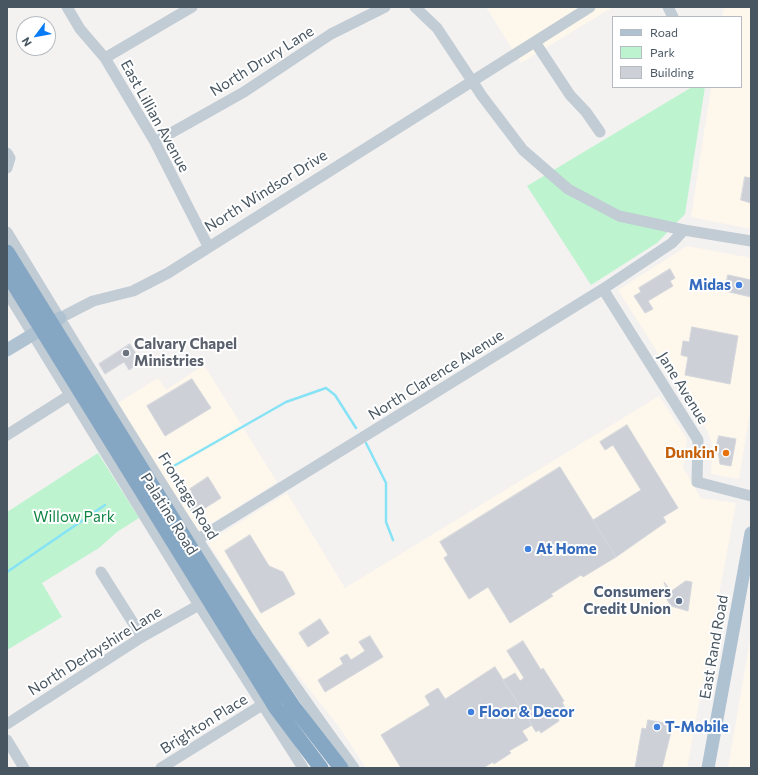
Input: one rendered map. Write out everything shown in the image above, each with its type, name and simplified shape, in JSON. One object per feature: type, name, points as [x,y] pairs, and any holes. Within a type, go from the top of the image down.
[{"type":"highway","name":"Palatine Road","points":[[7,252],[46,326],[276,708],[321,768]]},
{"type":"highway","name":"Palatine Road","points":[[7,273],[46,326],[246,637],[293,706],[341,768]]},
{"type":"main road","name":"North Windsor Drive","points":[[7,350],[46,326]]},
{"type":"main road","name":"East Rand Road","points":[[708,768],[751,533]]},
{"type":"street","name":"East Lillian Avenue","points":[[67,7],[80,29],[105,58],[155,142],[208,246]]},
{"type":"street","points":[[105,58],[192,7]]},
{"type":"street","name":"North Drury Lane","points":[[155,142],[244,92],[331,34],[385,7]]},
{"type":"street","points":[[415,7],[437,28],[523,150],[568,189],[619,216],[684,230],[751,241]]},
{"type":"street","name":"North Windsor Drive","points":[[46,326],[93,301],[133,291],[168,273],[208,246],[590,7]]},
{"type":"street","points":[[668,7],[672,16]]},
{"type":"street","points":[[534,42],[570,95],[586,112],[600,132]]},
{"type":"street","points":[[7,153],[10,158],[7,168]]},
{"type":"street","name":"North Clarence Avenue","points":[[198,539],[604,289],[672,243],[684,230]]},
{"type":"street","name":"Frontage Road","points":[[7,232],[46,326],[70,395],[199,605],[303,768]]},
{"type":"street","name":"Jane Avenue","points":[[604,289],[698,440],[697,482],[751,496]]},
{"type":"street","name":"Frontage Road","points":[[7,292],[46,326],[198,539],[257,631],[354,768]]},
{"type":"street","points":[[7,434],[70,395]]},
{"type":"street","points":[[101,572],[142,637]]},
{"type":"street","name":"North Derbyshire Lane","points":[[7,724],[142,637],[199,605]]},
{"type":"street","name":"Brighton Place","points":[[160,768],[262,705]]},
{"type":"street","points":[[7,740],[24,768]]},
{"type":"shaded area","points":[[486,7],[613,7],[521,63]]},
{"type":"shaded area","points":[[724,7],[751,7],[751,229],[691,217],[711,88],[742,88],[742,16],[722,16]]},
{"type":"shaded area","points":[[687,246],[751,258],[751,406],[739,479],[711,474],[712,446],[708,432],[618,290]]},
{"type":"shaded area","points":[[204,365],[277,482],[198,532],[118,403],[158,378],[166,390]]},
{"type":"shaded area","points":[[659,396],[687,439],[683,468],[701,498],[736,503],[687,768],[366,768],[339,727],[268,637],[208,542],[287,493],[345,588]]},
{"type":"shaded area","points":[[751,634],[751,768],[728,768]]},
{"type":"green space","points":[[690,88],[705,88],[685,214],[657,243],[591,285],[527,186]]},
{"type":"green space","name":"Willow Park","points":[[98,453],[139,518],[117,532],[99,548],[42,583],[62,617],[7,650],[7,512]]},
{"type":"building","points":[[745,177],[751,178],[751,203],[741,200]]},
{"type":"building","points":[[670,269],[675,278],[670,281],[673,286],[648,301],[653,309],[645,313],[634,296],[641,292],[639,288]]},
{"type":"building","name":"Midas","points":[[728,275],[751,280],[751,297],[725,291]]},
{"type":"building","points":[[692,327],[738,336],[730,384],[685,375],[688,357],[681,355],[683,341],[689,342]]},
{"type":"building","name":"Calvary Chapel Ministries","points":[[130,344],[141,362],[129,370],[124,362],[105,374],[99,364]]},
{"type":"building","points":[[192,379],[211,408],[165,436],[147,406]]},
{"type":"building","points":[[627,425],[678,508],[663,517],[666,522],[616,557],[593,520],[641,490],[613,445],[605,450],[600,442]]},
{"type":"building","name":"Dunkin'","points":[[719,436],[736,439],[731,466],[720,464],[717,443]]},
{"type":"building","name":"At Home","points":[[560,467],[616,557],[583,577],[581,575],[551,594],[553,596],[510,623],[488,587],[469,599],[444,558],[448,555],[440,542]]},
{"type":"building","points":[[208,477],[221,498],[194,515],[184,501],[189,498],[187,495],[192,492],[190,489]]},
{"type":"building","points":[[250,535],[269,566],[283,572],[295,594],[261,613],[225,551]]},
{"type":"building","name":"Consumers Credit Union","points":[[686,581],[692,582],[688,611],[671,606],[665,596],[668,593],[664,582],[671,591]]},
{"type":"building","points":[[320,619],[329,633],[308,647],[299,633]]},
{"type":"building","points":[[370,636],[383,657],[325,692],[318,680],[343,664],[340,658],[347,654],[351,660],[365,651],[359,642]]},
{"type":"building","points":[[523,641],[541,670],[543,668],[564,701],[562,702],[565,708],[564,714],[558,718],[559,721],[541,733],[539,730],[536,732],[503,680],[515,673],[520,681],[524,678],[507,651]]},
{"type":"building","name":"Floor & Decor","points":[[495,667],[532,725],[522,731],[528,740],[509,751],[511,753],[494,764],[493,762],[483,768],[401,768],[381,735],[430,705],[425,696],[438,688],[445,699]]},
{"type":"building","points":[[648,720],[670,724],[669,728],[672,728],[662,768],[635,768],[642,728],[646,729]]},
{"type":"waterway","points":[[172,467],[286,402],[326,388],[335,395],[356,428]]},
{"type":"waterway","points":[[366,443],[386,483],[386,522],[393,540]]},
{"type":"waterway","points":[[7,572],[105,505]]},
{"type":"place","name":"Midas","points":[[739,285]]},
{"type":"place","name":"Calvary Chapel Ministries","points":[[126,353]]},
{"type":"place","name":"Dunkin'","points":[[726,453]]},
{"type":"place","name":"At Home","points":[[528,549]]},
{"type":"place","name":"Consumers Credit Union","points":[[679,601]]},
{"type":"place","name":"Floor & Decor","points":[[471,712]]},
{"type":"place","name":"T-Mobile","points":[[657,727]]}]
